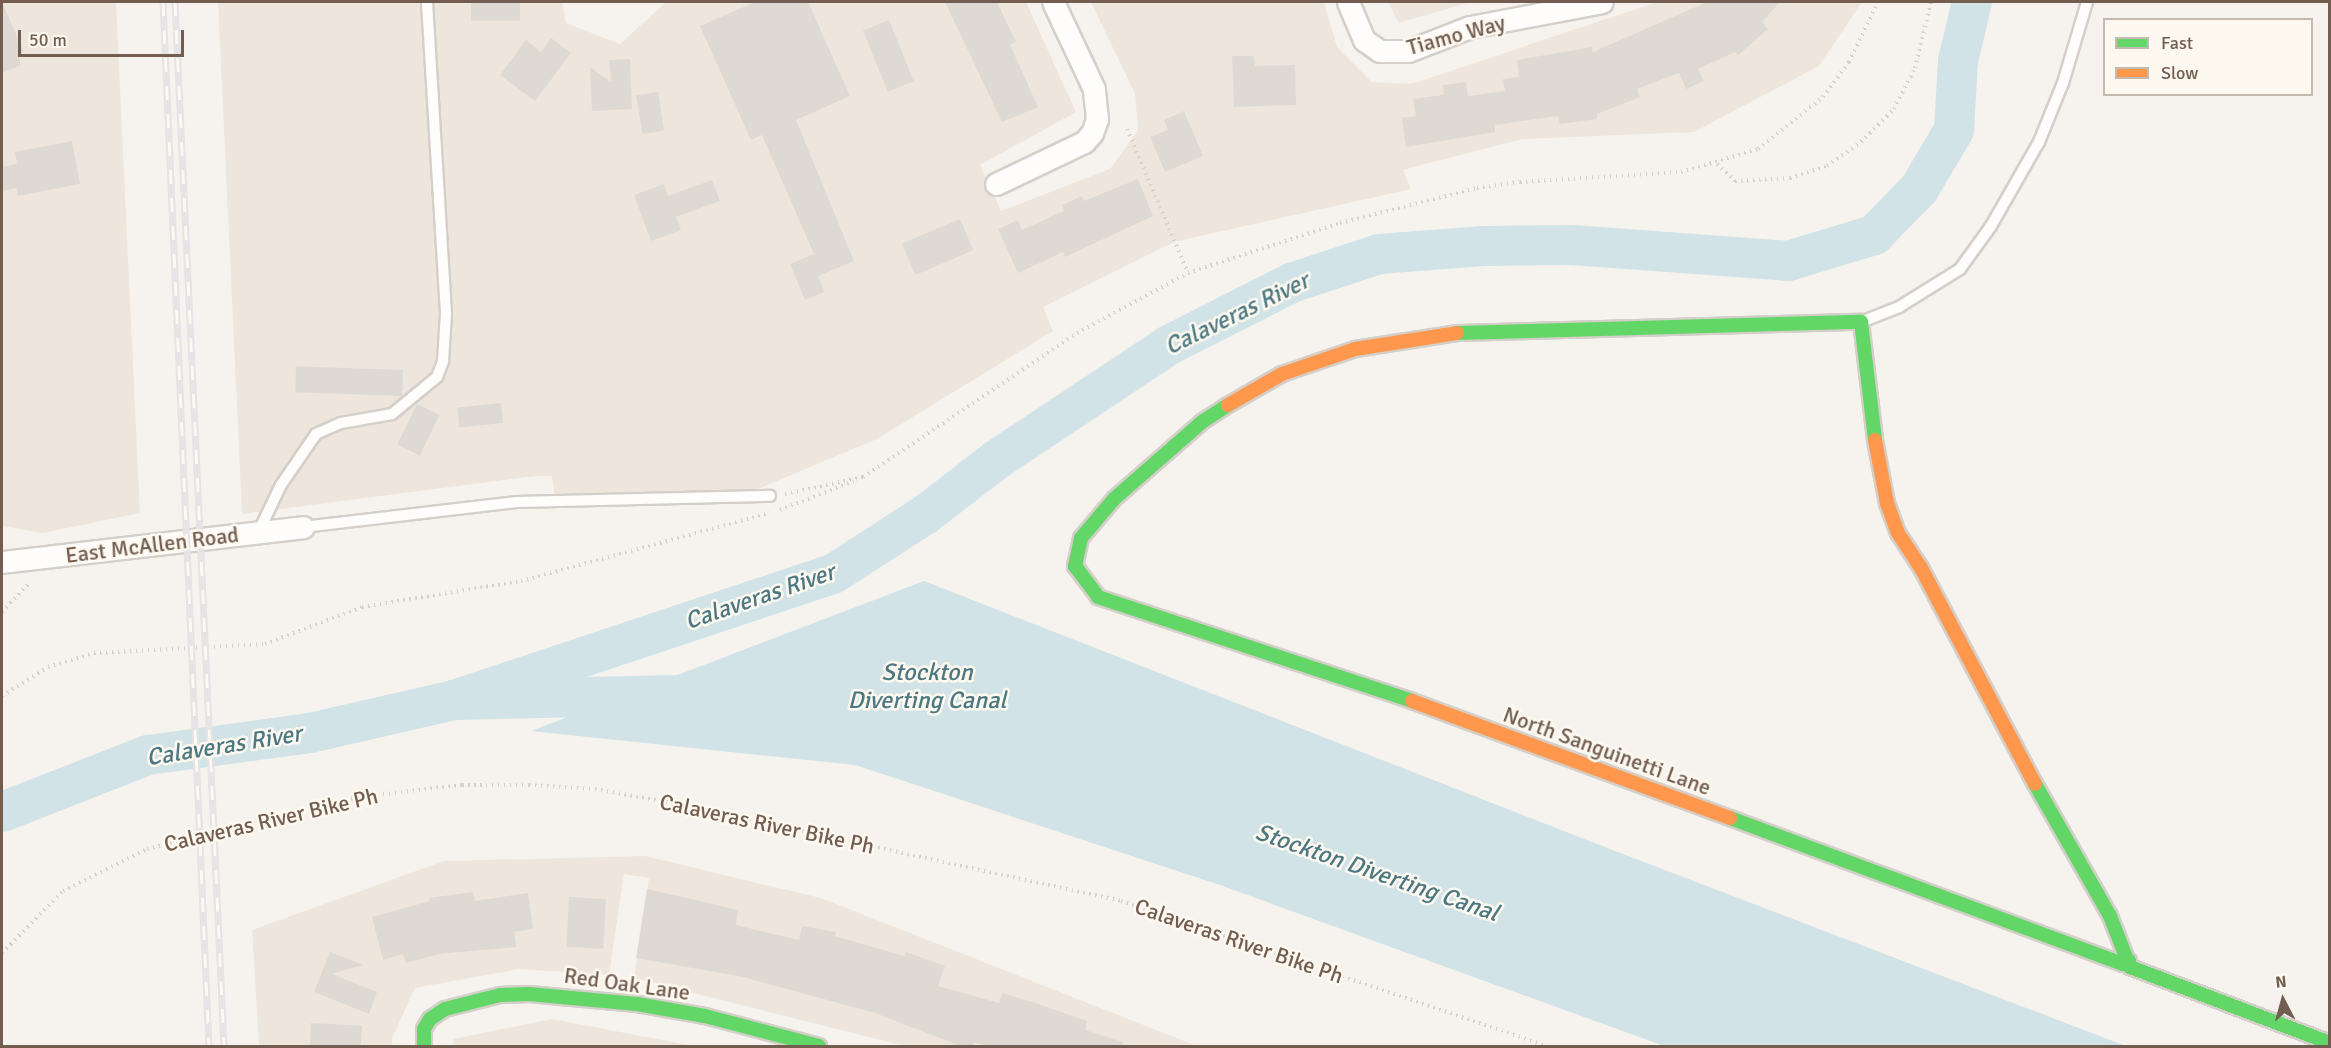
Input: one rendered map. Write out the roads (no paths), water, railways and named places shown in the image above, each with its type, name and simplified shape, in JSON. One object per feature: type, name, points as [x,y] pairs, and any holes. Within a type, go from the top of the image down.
[{"type":"street","points":[[996,183],[1083,142],[1092,133],[1097,119],[1094,89],[1053,2]]},
{"type":"street","name":"Tiamo Way","points":[[1348,2],[1364,40],[1380,51],[1408,51],[1470,27],[1602,2]]},
{"type":"street","points":[[1861,322],[1872,425],[1887,503],[1898,533],[1921,568],[2063,838],[2110,916],[2130,964]]},
{"type":"street","name":"North Sanguinetti Lane","points":[[1861,322],[1457,333],[1355,349],[1316,361],[1240,396],[1202,422],[1114,499],[1088,528],[1076,550],[1075,566],[1098,597],[1392,693],[2123,964],[2130,964],[2330,1043]]},
{"type":"street","name":"East McAllen Road","points":[[2,562],[303,527]]},
{"type":"street","name":"Red Oak Lane","points":[[424,1047],[424,1029],[430,1019],[445,1009],[500,995],[578,996],[705,1016],[819,1047]]},
{"type":"lane","points":[[258,533],[281,485],[316,434],[341,423],[392,414],[437,377],[443,361],[446,313],[427,2]]},
{"type":"lane","points":[[1861,322],[1899,307],[1960,269],[1991,226],[2039,142],[2063,83],[2087,2]]},
{"type":"lane","points":[[303,527],[517,502],[770,496]]},
{"type":"water","name":"Stockton Diverting Canal","points":[[924,581],[1610,849],[2126,1046],[1664,1046],[1220,885],[855,765],[531,731]]},
{"type":"waterway","name":"Calaveras River","points":[[454,700],[833,574],[926,514],[996,460],[1169,345],[1291,283],[1379,254],[1484,246],[1572,245],[1788,261],[1874,235],[1919,189],[1954,130],[1958,61],[1972,2]]},
{"type":"waterway","name":"Calaveras River","points":[[2,812],[148,755],[310,733],[454,700],[677,695]]},
{"type":"railway","points":[[163,2],[209,1046]]},
{"type":"railway","points":[[175,2],[224,1046]]}]
